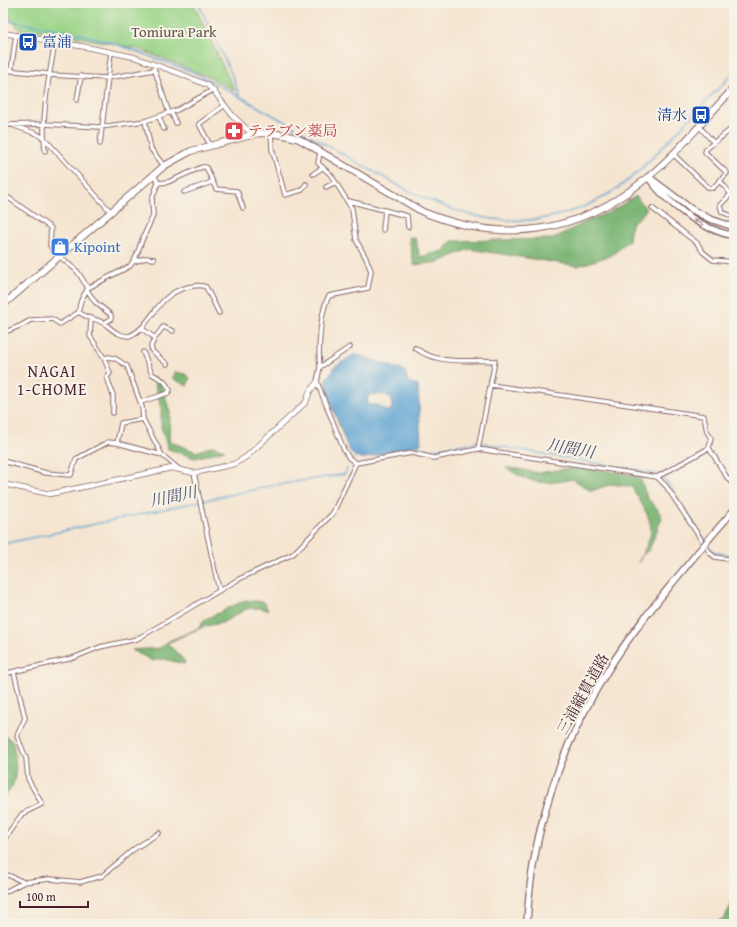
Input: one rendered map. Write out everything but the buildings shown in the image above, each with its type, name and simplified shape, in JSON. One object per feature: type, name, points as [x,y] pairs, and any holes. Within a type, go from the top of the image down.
[{"type":"highway","points":[[3,305],[164,166],[180,155],[210,145],[252,134],[271,133],[289,136],[298,139],[422,212],[457,225],[499,231],[548,227],[579,218],[610,204],[648,177],[734,88]]},
{"type":"main road","points":[[648,177],[658,182],[674,198],[690,209],[710,219],[734,227]]},
{"type":"main road","points":[[648,177],[654,185],[694,220],[709,228],[734,236]]},
{"type":"main road","name":"三浦縦貫道路","points":[[526,924],[530,880],[541,825],[558,769],[577,726],[594,693],[617,655],[652,608],[734,510]]},
{"type":"street","points":[[3,33],[110,52],[152,64],[194,80],[212,90],[252,134]]},
{"type":"street","points":[[11,70],[16,35]]},
{"type":"street","points":[[45,151],[44,124],[49,75],[55,42]]},
{"type":"street","points":[[100,144],[100,127],[110,52]]},
{"type":"street","points":[[152,64],[170,113],[176,122]]},
{"type":"street","points":[[3,70],[49,75],[107,78],[154,70]]},
{"type":"street","points":[[77,100],[81,76]]},
{"type":"street","points":[[3,125],[44,124],[100,127],[145,121],[170,113],[212,90]]},
{"type":"street","points":[[210,145],[199,124],[225,105]]},
{"type":"street","points":[[159,117],[164,129]]},
{"type":"street","points":[[145,121],[151,149],[164,166]]},
{"type":"street","points":[[11,124],[44,138],[111,212]]},
{"type":"street","points":[[699,125],[714,143]]},
{"type":"street","points":[[672,153],[709,188],[713,188],[727,173],[705,152],[706,149],[734,127]]},
{"type":"street","points":[[271,133],[272,149],[285,195],[302,190],[306,184]]},
{"type":"street","points":[[3,484],[50,494],[172,468],[194,473],[234,464],[246,456],[306,402],[310,391],[317,382],[320,367],[318,350],[325,303],[329,296],[368,288],[371,280],[369,264],[356,240],[352,209],[349,201],[331,175],[318,163],[320,152]]},
{"type":"street","points":[[158,183],[168,182],[202,167],[208,170],[216,189],[219,191],[237,191],[243,208]]},
{"type":"street","points":[[313,174],[322,168]]},
{"type":"street","points":[[133,262],[153,216],[152,199],[158,183],[154,174]]},
{"type":"street","points":[[720,181],[731,194],[720,205],[722,212],[734,217]]},
{"type":"street","points":[[184,192],[212,182]]},
{"type":"street","points":[[326,188],[336,182]]},
{"type":"street","points":[[3,194],[51,228],[50,245],[53,251],[77,271],[95,302],[111,315],[111,319],[104,324]]},
{"type":"street","points":[[349,201],[407,216],[408,227]]},
{"type":"street","points":[[652,208],[670,224],[694,240],[703,252],[713,260],[734,262]]},
{"type":"street","points":[[383,230],[385,210]]},
{"type":"street","points":[[79,312],[80,300],[87,289],[115,274],[133,262],[146,258],[154,259]]},
{"type":"street","points":[[79,312],[86,317],[104,324],[116,333],[124,336],[135,334],[158,306],[170,295],[181,289],[202,285],[206,287],[219,312]]},
{"type":"street","points":[[3,333],[22,326],[32,320],[52,319],[60,324],[79,312]]},
{"type":"street","points":[[91,319],[90,336],[104,358],[110,373],[107,376],[113,395],[113,413]]},
{"type":"street","points":[[167,364],[152,351],[151,346],[162,327],[173,331]]},
{"type":"street","points":[[141,328],[155,338]]},
{"type":"street","points":[[320,367],[350,347]]},
{"type":"street","points":[[415,348],[424,355],[443,360],[495,361],[478,449]]},
{"type":"street","points":[[141,402],[168,393],[170,390],[164,382],[152,374],[143,352]]},
{"type":"street","points":[[104,358],[109,357],[116,359],[127,366],[141,402],[143,419],[162,455],[179,469]]},
{"type":"street","points":[[317,382],[344,450],[349,458],[356,462],[412,453],[434,458],[478,449],[657,477],[666,486],[715,558],[734,560]]},
{"type":"street","points":[[491,385],[704,416],[707,432],[711,438],[709,448],[734,486]]},
{"type":"street","points":[[117,443],[121,423],[143,419]]},
{"type":"street","points":[[3,461],[46,473],[71,475],[76,458],[108,442],[162,455]]},
{"type":"street","points":[[657,477],[709,448]]},
{"type":"street","points":[[3,674],[73,658],[100,648],[137,639],[219,590],[271,563],[287,557],[302,547],[333,513],[356,462]]},
{"type":"street","points":[[194,473],[219,590]]},
{"type":"street","points":[[3,844],[6,836],[22,814],[42,804],[28,779],[26,758],[17,736],[24,718],[14,672]]},
{"type":"street","points":[[3,893],[24,882],[50,879],[80,882],[97,878],[108,872],[134,849],[159,833]]},
{"type":"street","points":[[3,873],[24,882]]},
{"type":"green space","name":"Tomiura Park","points":[[3,3],[193,3],[235,91],[207,76],[139,49],[53,32],[19,29],[3,9]]},
{"type":"green space","points":[[636,196],[646,209],[643,214],[631,224],[629,240],[612,255],[578,266],[469,249],[439,262],[414,265],[409,237],[415,238],[420,257],[443,251],[452,241],[553,239],[589,220],[608,213]]},
{"type":"green space","points":[[175,372],[185,374],[190,378],[187,386],[172,378]]},
{"type":"green space","points":[[153,377],[164,384],[163,389],[170,413],[169,441],[196,452],[212,446],[225,450],[195,458],[168,449],[161,427],[161,407]]},
{"type":"green space","points":[[577,467],[625,473],[640,477],[647,498],[657,508],[662,518],[649,550],[642,555],[638,564],[639,561],[648,542],[651,531],[647,514],[632,487],[612,484],[591,491],[573,479],[546,483],[531,481],[506,468],[538,473]]},
{"type":"green space","points":[[245,600],[264,602],[268,610],[259,608],[246,609],[222,623],[205,626],[167,643],[184,660],[185,664],[164,659],[152,661],[132,650],[160,648],[169,641],[199,628],[204,620]]},
{"type":"green space","points":[[3,734],[13,742],[16,772],[12,786],[3,797]]},
{"type":"green space","points":[[734,899],[734,924],[707,924],[724,919]]},
{"type":"water","points":[[355,354],[405,371],[408,382],[418,385],[421,444],[366,458],[360,458],[353,455],[348,448],[327,393],[326,379],[334,370],[334,367]],"holes":[[[369,395],[386,395],[391,398],[391,410],[387,411],[378,405],[369,405],[367,399]]]},
{"type":"waterway","points":[[198,3],[232,75],[240,97]]},
{"type":"waterway","points":[[3,16],[9,21],[47,27],[98,38],[194,72],[396,184],[426,199],[457,211],[489,219],[522,221],[556,216],[592,203],[605,196],[638,172],[734,72]]},
{"type":"waterway","name":"川間川","points":[[415,446],[429,450],[478,442]]},
{"type":"waterway","name":"川間川","points":[[482,443],[657,474]]},
{"type":"waterway","name":"川間川","points":[[354,458],[357,455]]},
{"type":"waterway","name":"川間川","points":[[3,544],[275,485],[345,474],[347,469]]},
{"type":"waterway","name":"川間川","points":[[664,478],[705,540]]},
{"type":"waterway","name":"川間川","points":[[707,543],[713,552],[734,556]]},
{"type":"place","name":"富浦","points":[[28,42]]},
{"type":"place","name":"清水","points":[[701,115]]},
{"type":"place","name":"テラブン薬局","points":[[234,131]]},
{"type":"place","name":"Kipoint","points":[[60,247]]},
{"type":"district","name":"NAGAI 1-CHOME","points":[[52,380]]}]
